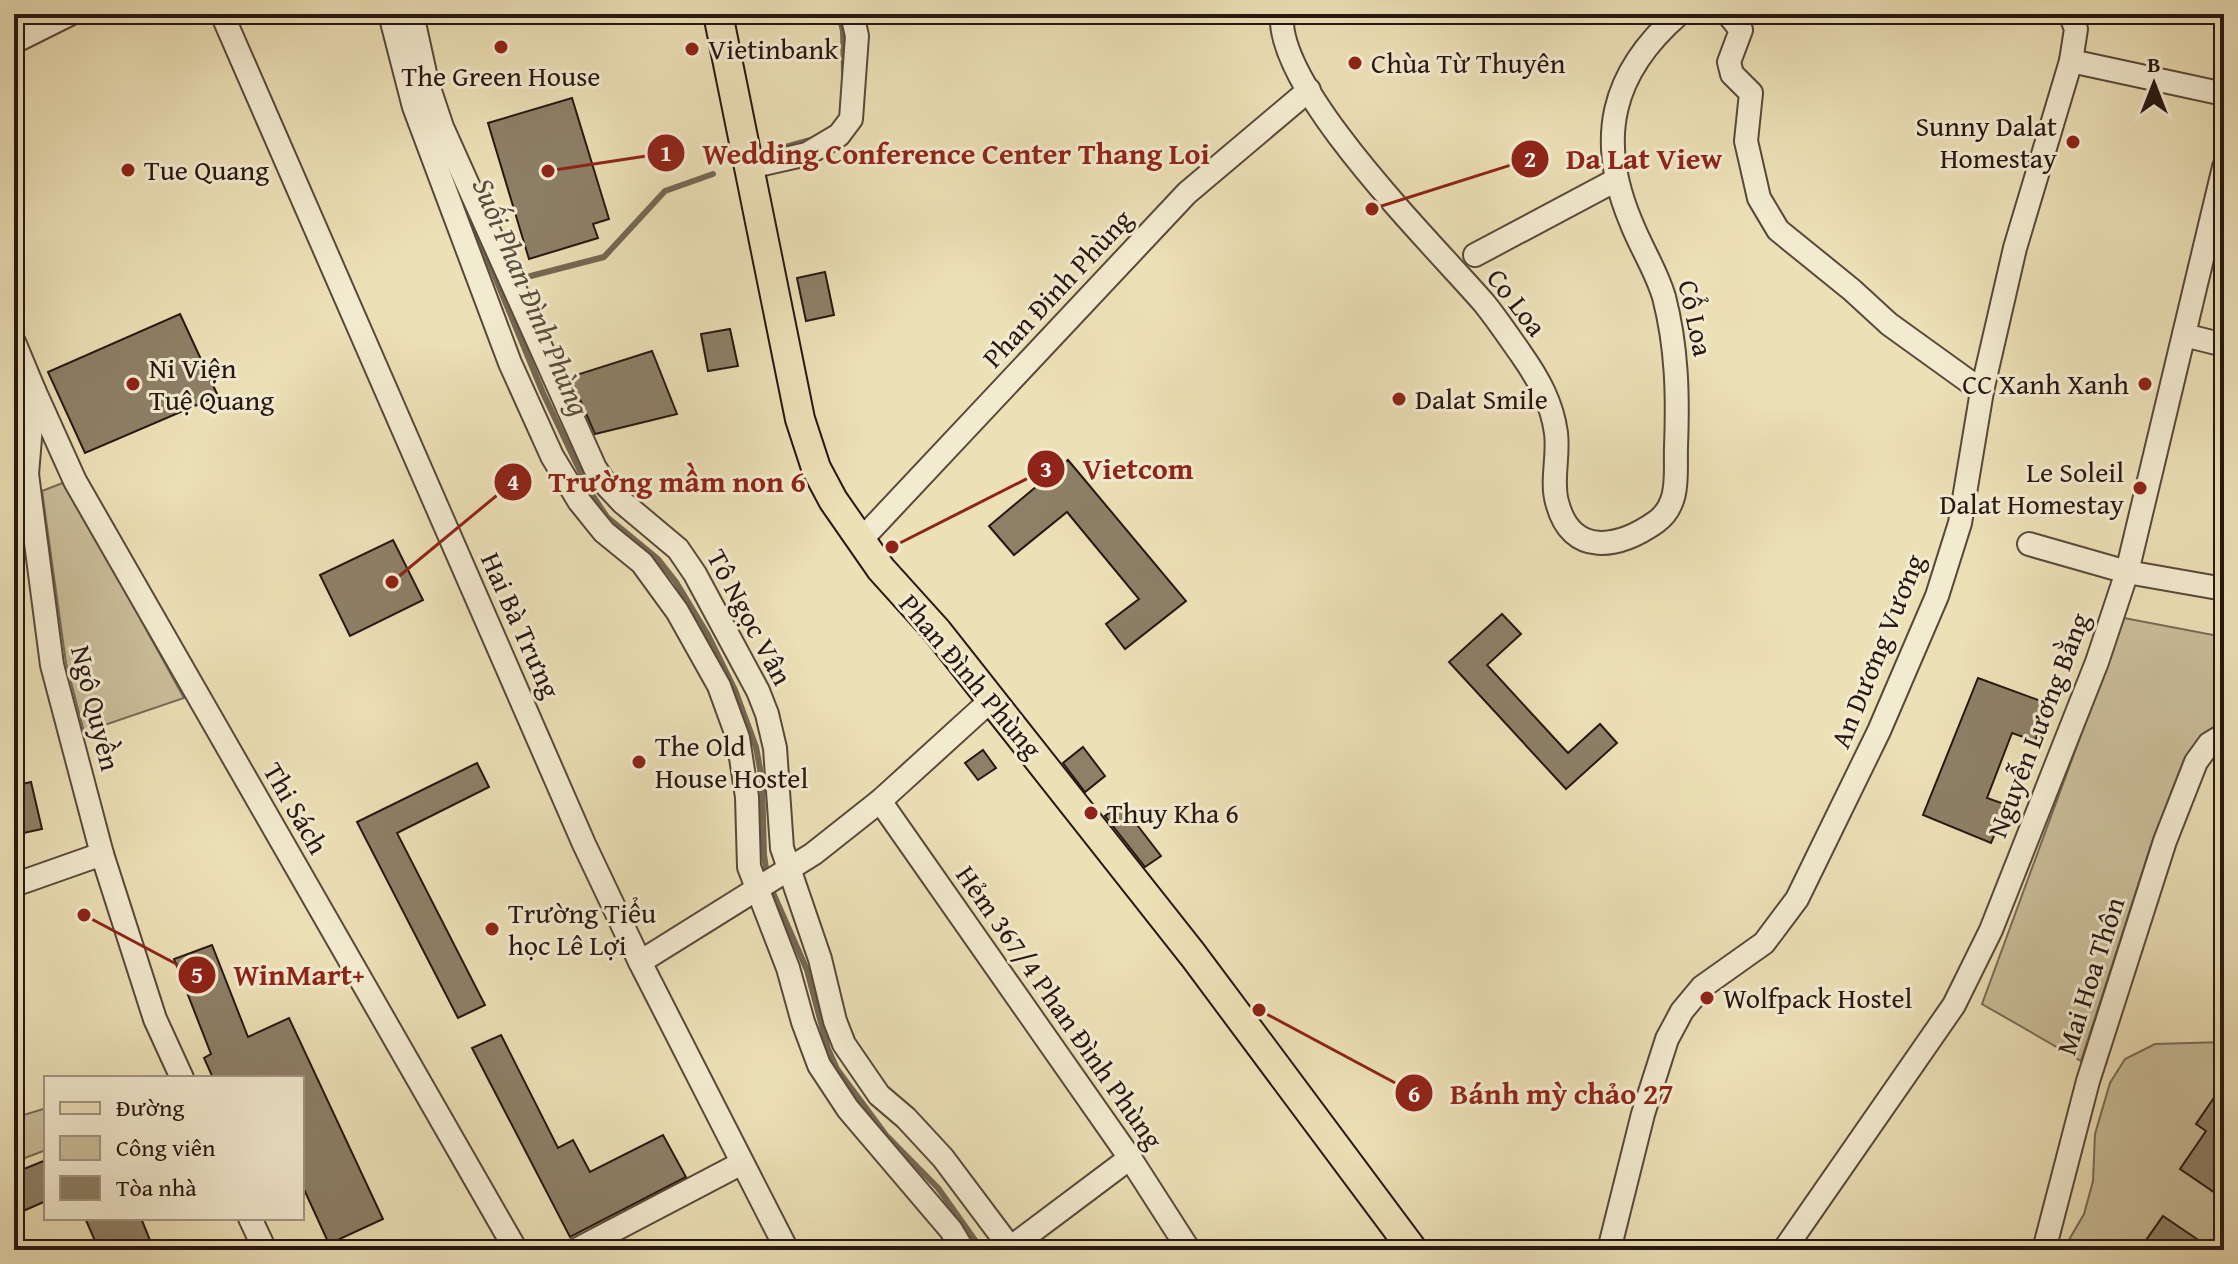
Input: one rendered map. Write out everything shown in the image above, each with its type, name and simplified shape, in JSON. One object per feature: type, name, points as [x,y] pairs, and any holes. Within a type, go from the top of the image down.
[{"type":"main road","name":"Phan Đình Phùng","points":[[718,14],[800,419],[816,468],[833,500],[881,569],[937,631],[1201,964],[1315,1122],[1413,1250]]},
{"type":"street","points":[[14,42],[70,14]]},
{"type":"street","name":"Hai Bà Trưng","points":[[222,14],[584,844],[640,962],[787,1250]]},
{"type":"street","points":[[390,14],[419,121],[510,363],[552,456],[579,501],[604,532],[642,563],[677,611],[719,686],[738,738],[747,797],[749,867],[788,968],[819,1065],[848,1109],[951,1230],[963,1250]]},
{"type":"street","name":"Tô Ngọc Vân","points":[[412,14],[427,82],[442,127],[595,468],[622,502],[658,529],[678,549],[709,598],[758,691],[775,748],[780,841],[787,871],[820,959],[835,1021],[844,1044],[879,1095],[906,1118],[943,1158],[1011,1249]]},
{"type":"street","points":[[750,167],[807,154],[839,135],[851,119],[857,36],[852,14]]},
{"type":"street","name":"Co Loa","points":[[1282,14],[1281,35],[1309,90],[1361,166],[1486,305],[1546,393],[1556,432],[1556,500],[1565,525],[1584,540],[1609,545],[1636,535],[1660,519],[1673,502],[1677,477],[1679,402],[1677,367],[1664,297],[1645,248],[1631,224],[1616,180]]},
{"type":"street","points":[[1475,255],[1616,180],[1613,120],[1619,99],[1642,51],[1679,14]]},
{"type":"street","points":[[1728,14],[1741,30],[1729,62],[1732,74],[1751,93],[1746,141],[1759,198],[1778,230],[1889,324],[1982,391]]},
{"type":"street","name":"An Dương Vương","points":[[1609,1250],[1643,1114],[1667,1039],[1682,1011],[1702,987],[1764,943],[1797,899],[1879,731],[1937,596],[1960,523],[1982,391],[2015,248],[2071,61],[2076,29],[2070,14]]},
{"type":"street","points":[[2071,61],[2224,94]]},
{"type":"street","name":"Phan Đinh Phùng","points":[[861,540],[1187,193],[1309,90]]},
{"type":"street","name":"Nguyễn Lương Bằng","points":[[1784,1250],[1954,1005],[1991,930],[2097,662],[2127,572],[2224,167]]},
{"type":"street","points":[[2184,335],[2224,345]]},
{"type":"street","name":"Ngô Quyền","points":[[14,342],[24,392],[27,474],[52,665],[102,854],[155,1019],[181,1076]]},
{"type":"street","name":"Thi Sách","points":[[24,392],[516,1250]]},
{"type":"street","points":[[2029,544],[2127,572],[2224,589]]},
{"type":"street","points":[[640,962],[813,854],[880,801],[990,701]]},
{"type":"street","name":"Mai Hoa Thôn","points":[[2044,1250],[2088,1081],[2165,841],[2196,762],[2209,744],[2224,735]]},
{"type":"street","name":"Hẻm 367/4 Phan Đình Phùng","points":[[880,801],[1130,1158],[1189,1250]]},
{"type":"street","points":[[14,885],[102,854]]},
{"type":"street","points":[[1011,1249],[1130,1158]]},
{"type":"street","points":[[576,1250],[742,1163]]},
{"type":"street","points":[[251,1220],[265,1250]]},
{"type":"green space","points":[[65,482],[184,698],[84,732],[66,663],[42,491]]},
{"type":"green space","points":[[2124,618],[2224,637],[2224,719],[2185,757],[2152,842],[2081,1061],[1982,1004]]},
{"type":"green space","points":[[2224,1042],[2224,1250],[2063,1250],[2084,1214],[2093,1181],[2095,1134],[2110,1083],[2125,1059],[2155,1044]]},
{"type":"green space","points":[[44,1109],[44,1151],[14,1162],[14,1118]]},
{"type":"building","points":[[572,98],[609,219],[593,224],[598,238],[529,259],[488,123]]},
{"type":"building","points":[[825,272],[834,315],[806,321],[797,278]]},
{"type":"building","name":"Ni Viện Tuệ Quang","points":[[180,314],[218,396],[85,453],[48,372]]},
{"type":"building","points":[[730,329],[738,366],[708,371],[701,334]]},
{"type":"building","points":[[652,351],[677,414],[595,434],[570,377]]},
{"type":"building","points":[[1068,460],[1186,601],[1125,649],[1106,624],[1139,599],[1067,512],[1014,555],[989,526]]},
{"type":"building","points":[[393,540],[423,600],[350,636],[320,575]]},
{"type":"building","points":[[1502,614],[1521,634],[1487,665],[1568,753],[1600,724],[1617,743],[1566,789],[1449,662]]},
{"type":"building","points":[[1978,678],[2049,704],[2035,741],[2012,733],[1987,798],[2007,805],[1991,843],[1923,815]]},
{"type":"building","points":[[1083,747],[1105,776],[1085,792],[1063,763]]},
{"type":"building","points":[[983,750],[996,768],[978,780],[965,763]]},
{"type":"building","points":[[477,763],[489,787],[397,833],[485,1005],[458,1018],[357,822]]},
{"type":"building","points":[[31,782],[42,829],[14,835],[14,786]]},
{"type":"building","points":[[1121,804],[1161,856],[1145,867],[1105,816]]},
{"type":"building","points":[[212,945],[248,1037],[289,1018],[383,1219],[329,1244],[304,1189],[304,1076],[212,1076],[204,1058],[211,1054],[174,959]]},
{"type":"building","points":[[501,1035],[558,1148],[573,1140],[590,1172],[663,1135],[686,1177],[570,1237],[472,1048]]},
{"type":"building","points":[[2224,1083],[2224,1199],[2180,1169],[2206,1131],[2196,1124]]},
{"type":"building","points":[[44,1161],[44,1202],[14,1215],[14,1173]]},
{"type":"building","points":[[2163,1216],[2213,1250],[2155,1250],[2144,1243]]},
{"type":"building","points":[[86,1220],[142,1220],[154,1250],[99,1250]]},
{"type":"waterway","points":[[839,14],[843,31],[844,74]]},
{"type":"waterway","points":[[771,151],[814,139]]},
{"type":"waterway","points":[[523,278],[604,257],[665,191],[713,174]]},
{"type":"waterway","name":"Suối Phan Đình Phùng","points":[[471,219],[543,393],[589,490],[607,517],[658,559],[676,582],[708,635],[735,690],[756,747],[762,780],[767,875]]},
{"type":"waterway","name":"Suối Phan Đình Phùng","points":[[770,886],[807,970],[828,1049],[837,1069],[886,1135],[938,1188],[982,1250]]},
{"type":"place","name":"The Green House","points":[[501,47]]},
{"type":"place","name":"Vietinbank","points":[[692,49]]},
{"type":"place","name":"Chùa Từ Thuyên","points":[[1355,63]]},
{"type":"place","name":"Sunny Dalat Homestay","points":[[2073,142]]},
{"type":"place","name":"Tue Quang","points":[[128,170]]},
{"type":"place","name":"Wedding Conference Center Thang Loi","points":[[548,171]]},
{"type":"place","name":"Da Lat View","points":[[1372,209]]},
{"type":"place","name":"Ni Viện Tuệ Quang","points":[[133,384]]},
{"type":"place","name":"CC Xanh Xanh","points":[[2145,384]]},
{"type":"place","name":"Dalat Smile","points":[[1399,399]]},
{"type":"place","name":"Le Soleil Dalat Homestay","points":[[2140,488]]},
{"type":"place","name":"Vietcom","points":[[892,547]]},
{"type":"place","name":"Trường mầm non 6","points":[[392,582]]},
{"type":"place","name":"The Old House Hostel","points":[[639,762]]},
{"type":"place","name":"Thuy Kha 6","points":[[1091,813]]},
{"type":"place","name":"WinMart+","points":[[84,915]]},
{"type":"place","name":"Trường Tiểu học Lê Lợi","points":[[492,929]]},
{"type":"place","name":"Wolfpack Hostel","points":[[1707,998]]},
{"type":"place","name":"Bánh mỳ chảo 27","points":[[1259,1010]]}]
